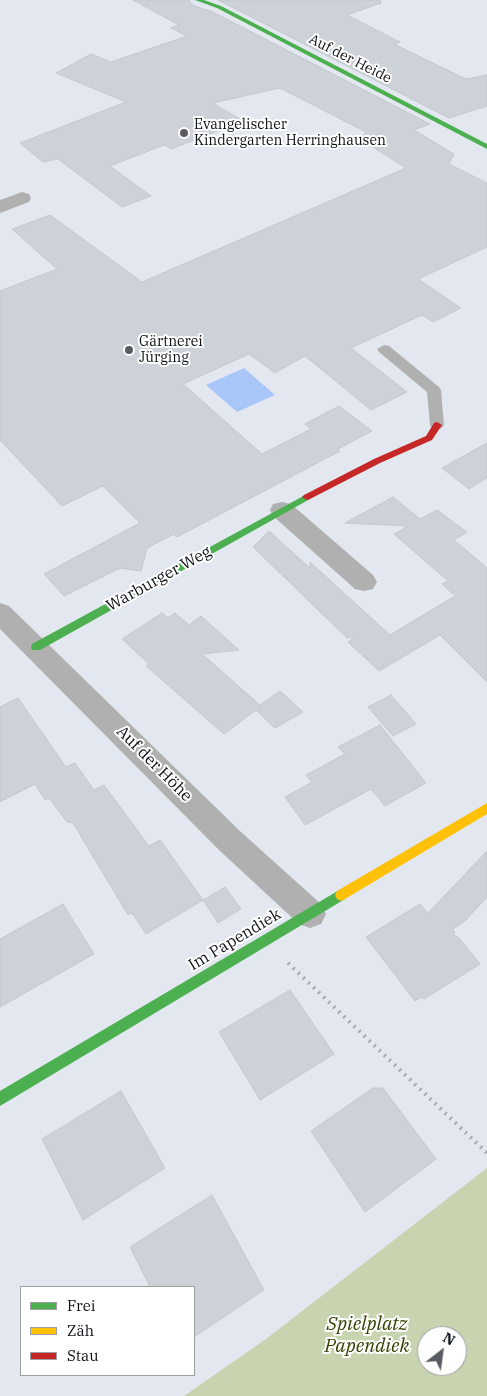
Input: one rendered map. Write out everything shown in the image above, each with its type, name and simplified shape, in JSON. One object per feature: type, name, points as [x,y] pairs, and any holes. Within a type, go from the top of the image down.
[{"type":"street","name":"Auf der Heide","points":[[198,0],[219,7],[487,147]]},
{"type":"street","points":[[0,207],[22,198]]},
{"type":"street","name":"Warburger Weg","points":[[36,647],[282,510],[377,461],[429,438],[437,425]]},
{"type":"street","points":[[282,510],[364,582]]},
{"type":"street","name":"Auf der Höhe","points":[[0,613],[230,841],[310,914]]},
{"type":"street","name":"Im Papendiek","points":[[0,1099],[487,808]]},
{"type":"lane","points":[[384,349],[434,390],[437,425]]},
{"type":"path","points":[[264,940],[487,1153]]},
{"type":"green space","name":"Spielplatz Papendiek","points":[[487,1168],[487,1396],[184,1396],[266,1339]]},
{"type":"water","points":[[244,368],[275,395],[237,412],[206,385]]},
{"type":"building","points":[[133,0],[189,0],[192,5],[213,12],[430,124],[414,130],[454,154],[449,164],[487,183],[487,247],[418,279],[461,308],[433,322],[422,315],[351,348],[407,392],[371,410],[305,356],[275,373],[249,354],[183,384],[262,454],[311,429],[305,424],[339,406],[372,431],[338,449],[340,451],[177,537],[174,534],[147,548],[141,571],[120,568],[64,596],[44,574],[140,523],[103,486],[62,506],[0,440],[0,291],[57,269],[12,229],[50,215],[142,282],[406,168],[360,139],[366,132],[280,88],[213,103],[243,121],[171,149],[164,145],[110,166],[151,196],[122,207],[58,159],[43,162],[20,143],[126,102],[56,73],[91,54],[111,62],[187,36],[171,28],[179,25]]},
{"type":"building","points":[[218,0],[380,0],[381,3],[347,15],[400,42],[394,44],[466,79],[487,75],[487,106],[449,118]]},
{"type":"building","points":[[487,443],[487,478],[469,489],[442,468]]},
{"type":"building","points":[[393,497],[420,519],[437,510],[467,532],[454,540],[487,568],[487,682],[440,635],[379,671],[348,642],[355,637],[347,638],[253,547],[269,531],[310,568],[310,562],[390,635],[455,596],[442,584],[448,581],[394,534],[408,526],[345,523]]},
{"type":"building","points":[[162,613],[168,618],[175,613],[189,625],[201,616],[239,650],[202,654],[260,705],[280,691],[303,712],[275,728],[256,710],[224,734],[146,666],[149,664],[122,639]]},
{"type":"building","points":[[391,695],[416,724],[393,736],[368,707]]},
{"type":"building","points":[[18,698],[66,767],[75,763],[94,790],[104,785],[149,846],[160,840],[203,900],[146,934],[132,913],[128,915],[73,823],[67,822],[49,798],[45,800],[35,784],[0,802],[0,707]]},
{"type":"building","points":[[380,725],[426,783],[385,806],[371,789],[305,825],[285,797],[312,782],[306,775],[345,754],[338,747]]},
{"type":"building","points":[[487,851],[487,897],[465,921],[453,929],[455,932],[453,934],[459,938],[480,964],[424,999],[422,997],[415,1001],[366,937],[420,904],[428,913]]},
{"type":"building","points":[[225,887],[241,909],[218,923],[203,900]]},
{"type":"building","points":[[63,904],[94,954],[0,1007],[0,939]]},
{"type":"building","points":[[290,990],[334,1054],[260,1100],[219,1032]]},
{"type":"building","points":[[373,1088],[383,1088],[436,1159],[365,1212],[311,1131]]},
{"type":"building","points":[[121,1091],[165,1168],[83,1220],[42,1139]]},
{"type":"building","points":[[212,1195],[264,1290],[195,1336],[195,1286],[150,1286],[130,1247]]},
{"type":"traffic: fast","points":[[198,0],[219,7],[487,147]]},
{"type":"traffic: fast","points":[[36,647],[307,497]]},
{"type":"traffic: fast","points":[[0,1099],[341,895]]},
{"type":"traffic: slow","points":[[341,895],[487,808]]},
{"type":"traffic: jam","points":[[307,497],[377,461],[429,438],[437,425]]},
{"type":"place","name":"Evangelischer Kindergarten Herringhausen","points":[[184,133]]},
{"type":"place","name":"Gärtnerei Jürging","points":[[129,350]]}]
